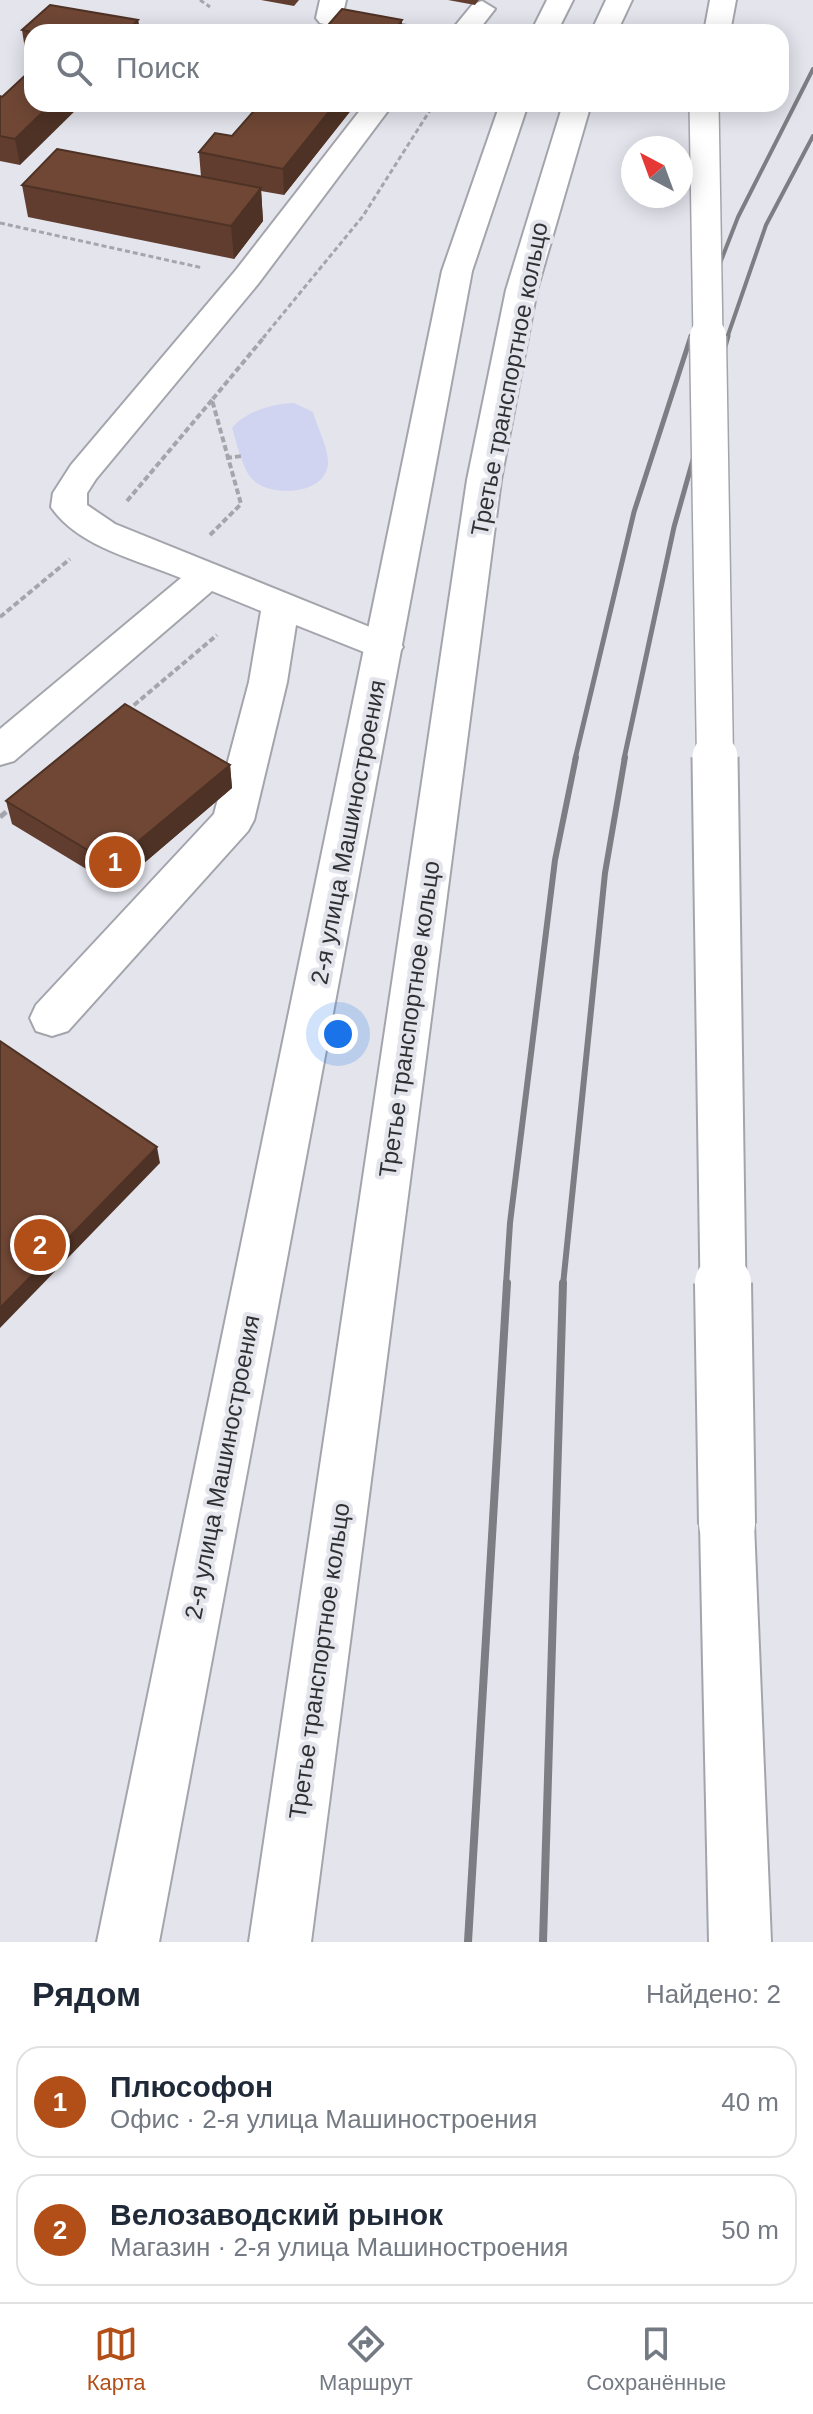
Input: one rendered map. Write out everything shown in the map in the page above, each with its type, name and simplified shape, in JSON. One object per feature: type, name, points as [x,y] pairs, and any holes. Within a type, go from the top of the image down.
[{"type":"main road","points":[[333,0],[329,18],[359,24]]},
{"type":"main road","points":[[548,24],[560,0]]},
{"type":"main road","points":[[608,24],[619,0]]},
{"type":"main road","points":[[718,24],[723,0]]},
{"type":"main road","points":[[470,24],[482,9]]},
{"type":"main road","points":[[373,112],[247,277],[70,493],[69,507],[80,519],[102,532],[384,647]]},
{"type":"main road","name":"2-я улица Машиностроения","points":[[128,1942],[457,271],[468,235],[529,126],[548,112]]},
{"type":"main road","name":"Третье транспортное кольцо","points":[[280,1942],[476,540],[527,275],[552,174],[574,112]]},
{"type":"main road","points":[[704,112],[727,1524],[741,1933]]},
{"type":"main road","points":[[0,751],[192,571]]},
{"type":"main road","points":[[52,1018],[233,820],[268,682],[280,606]]},
{"type":"path","points":[[200,0],[210,7]]},
{"type":"path","points":[[0,617],[102,532],[363,216],[429,112]]},
{"type":"path","points":[[0,223],[247,277]]},
{"type":"path","points":[[192,571],[241,504],[212,400]]},
{"type":"path","points":[[226,458],[242,456]]},
{"type":"path","points":[[121,716],[217,635]]},
{"type":"path","points":[[0,817],[24,796]]},
{"type":"shaded area","points":[[294,403],[313,412],[327,454],[326,472],[320,480],[298,490],[262,486],[249,475],[232,428],[244,417],[260,410]]},
{"type":"building","points":[[50,5],[138,20],[134,24],[29,24]]},
{"type":"building","points":[[342,9],[402,20],[399,24],[329,24]]},
{"type":"building","points":[[24,76],[24,112],[43,112],[15,139],[0,136],[2,97]]},
{"type":"building","points":[[253,112],[329,112],[283,169],[199,152],[215,133],[232,136]]},
{"type":"building","points":[[57,149],[261,188],[231,226],[22,185]]},
{"type":"building","points":[[125,704],[230,765],[111,864],[6,801]]},
{"type":"building","points":[[0,1041],[157,1147],[0,1308]]},
{"type":"railway","points":[[691,338],[738,217],[813,69]]},
{"type":"railway","points":[[727,338],[766,225],[813,136]]},
{"type":"railway","points":[[575,759],[634,512],[691,336]]},
{"type":"railway","points":[[624,759],[674,527],[728,336]]},
{"type":"railway","points":[[506,1285],[510,1223],[555,860],[576,757]]},
{"type":"railway","points":[[563,1285],[605,873],[625,757]]},
{"type":"railway","points":[[468,1942],[507,1283]]},
{"type":"railway","points":[[543,1942],[563,1283]]},
{"type":"place","name":"Плюсофон","points":[[115,862]]},
{"type":"place","name":"Велозаводский рынок","points":[[40,1245]]}]
